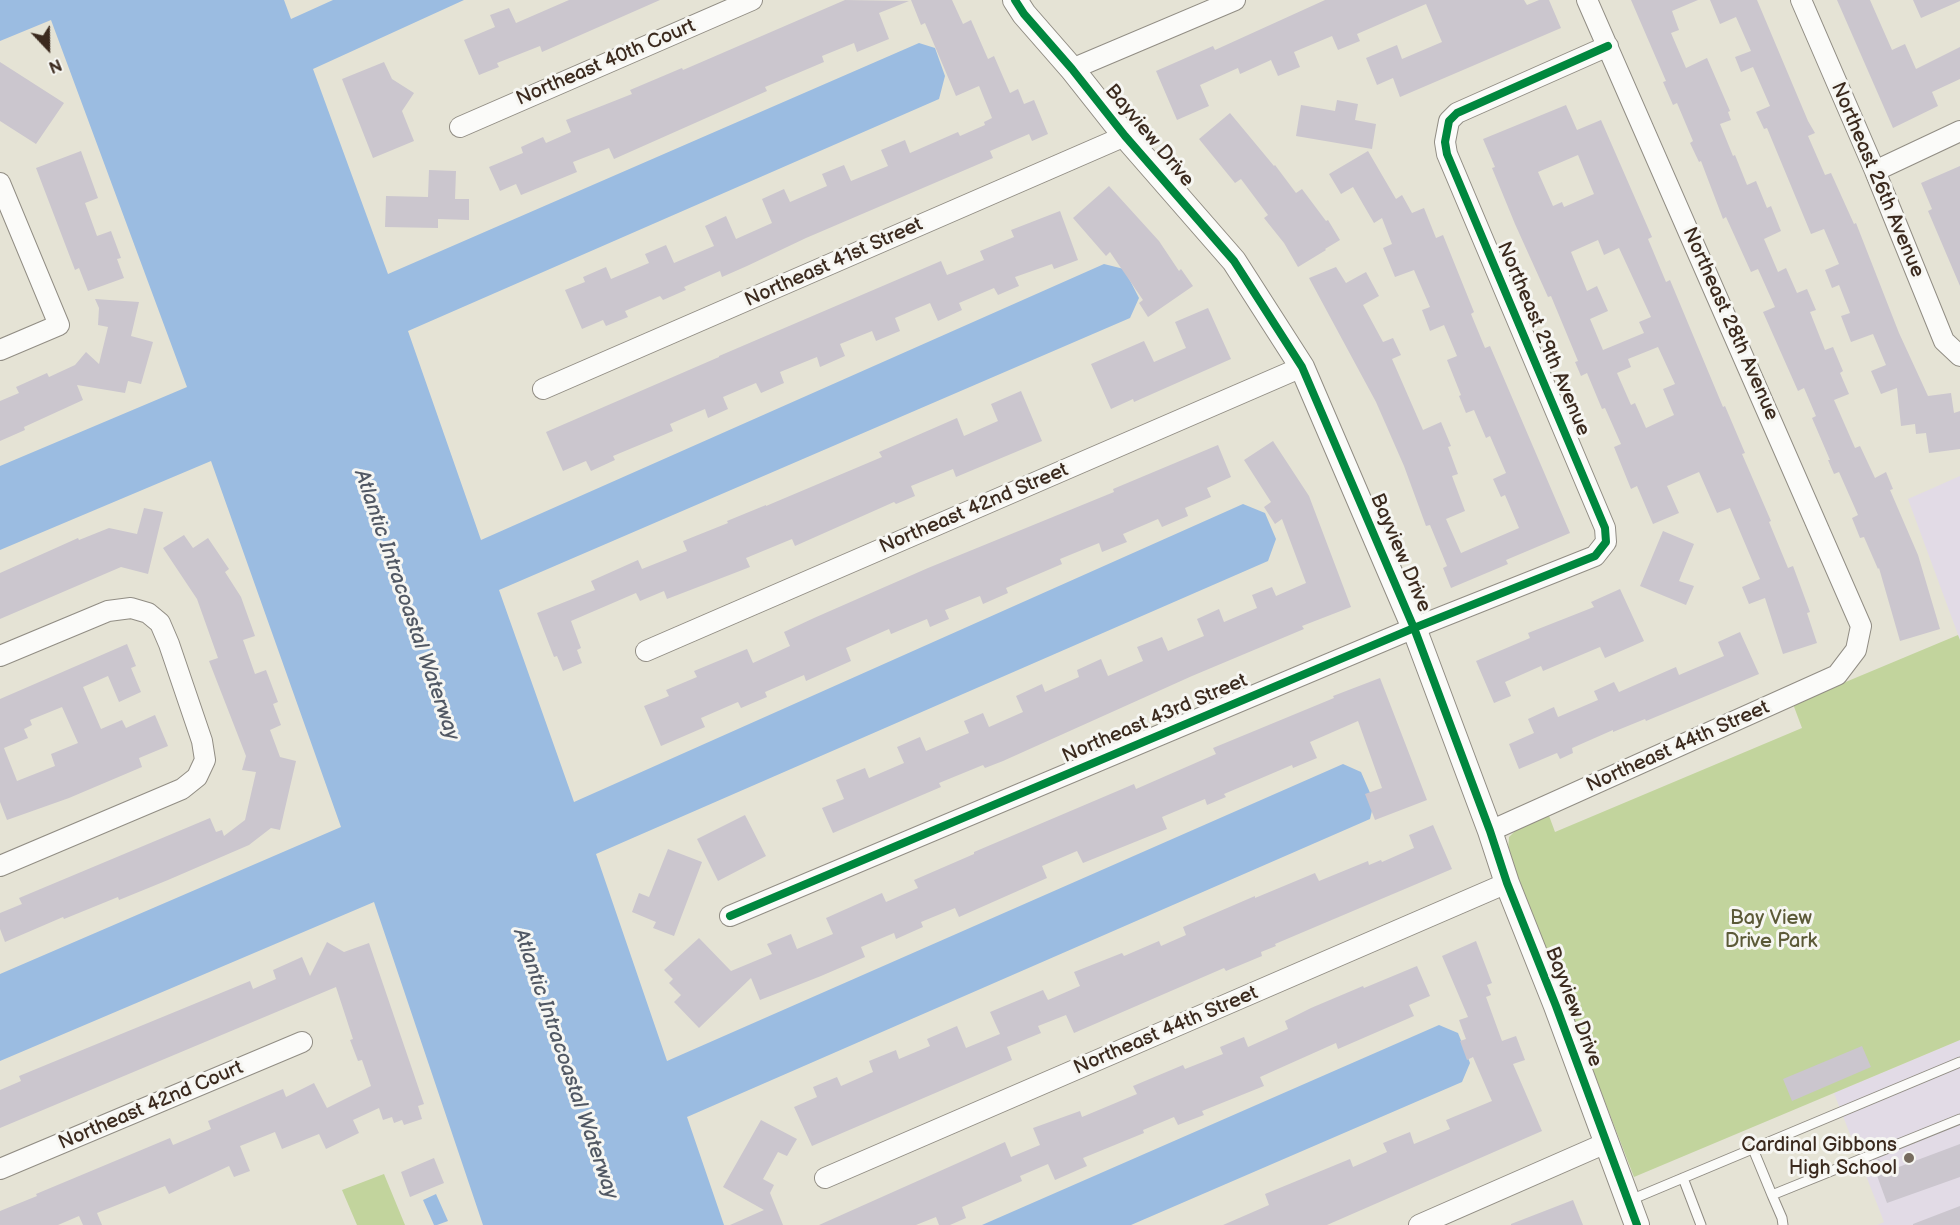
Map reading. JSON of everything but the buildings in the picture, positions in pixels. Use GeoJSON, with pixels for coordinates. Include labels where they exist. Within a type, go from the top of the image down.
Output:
{"type":"FeatureCollection","features":[{"type":"Feature","properties":{"kind":"street","name":"Northeast 40th Court"},"geometry":{"type":"LineString","coordinates":[[460,127],[752,0]]}},
{"type":"Feature","properties":{"kind":"street","name":"Bayview Drive"},"geometry":{"type":"LineString","coordinates":[[1015,0],[1024,14],[1072,69],[1125,136],[1234,261],[1302,367],[1414,628],[1490,831],[1507,883],[1637,1225]]}},
{"type":"Feature","properties":{"kind":"street"},"geometry":{"type":"LineString","coordinates":[[1072,69],[1235,0]]}},
{"type":"Feature","properties":{"kind":"street","name":"Northeast 28th Avenue"},"geometry":{"type":"LineString","coordinates":[[1587,0],[1862,626],[1856,650]]}},
{"type":"Feature","properties":{"kind":"street","name":"Northeast 26th Avenue"},"geometry":{"type":"LineString","coordinates":[[1801,0],[1875,171],[1944,341],[1960,356]]}},
{"type":"Feature","properties":{"kind":"street","name":"Northeast 29th Avenue"},"geometry":{"type":"LineString","coordinates":[[1595,556],[1606,542],[1605,528],[1447,154],[1446,132],[1449,121],[1457,113],[1608,46]]}},
{"type":"Feature","properties":{"kind":"street"},"geometry":{"type":"LineString","coordinates":[[1875,171],[1960,131]]}},
{"type":"Feature","properties":{"kind":"street","name":"Northeast 41st Street"},"geometry":{"type":"LineString","coordinates":[[543,389],[1125,136]]}},
{"type":"Feature","properties":{"kind":"street"},"geometry":{"type":"LineString","coordinates":[[0,183],[59,325],[0,350]]}},
{"type":"Feature","properties":{"kind":"street","name":"Northeast 42nd Street"},"geometry":{"type":"LineString","coordinates":[[646,651],[1302,367]]}},
{"type":"Feature","properties":{"kind":"street","name":"Northeast 43rd Street"},"geometry":{"type":"LineString","coordinates":[[730,916],[1414,628],[1595,556]]}},
{"type":"Feature","properties":{"kind":"street"},"geometry":{"type":"LineString","coordinates":[[0,656],[108,611],[131,608],[148,614],[160,623],[169,644],[202,741],[205,760],[197,777],[182,789],[0,866]]}},
{"type":"Feature","properties":{"kind":"street","name":"Northeast 44th Street"},"geometry":{"type":"LineString","coordinates":[[1490,831],[1837,675],[1856,650]]}},
{"type":"Feature","properties":{"kind":"street","name":"Northeast 44th Street"},"geometry":{"type":"LineString","coordinates":[[825,1179],[1507,883]]}},
{"type":"Feature","properties":{"kind":"street","name":"Northeast 42nd Court"},"geometry":{"type":"LineString","coordinates":[[0,1169],[302,1042]]}},
{"type":"Feature","properties":{"kind":"street"},"geometry":{"type":"LineString","coordinates":[[1419,1225],[1606,1143]]}},
{"type":"Feature","properties":{"kind":"lane"},"geometry":{"type":"LineString","coordinates":[[1628,1201],[1960,1062]]}},
{"type":"Feature","properties":{"kind":"lane"},"geometry":{"type":"LineString","coordinates":[[1772,1195],[1960,1119]]}},
{"type":"Feature","properties":{"kind":"lane"},"geometry":{"type":"LineString","coordinates":[[1753,1149],[1783,1225]]}},
{"type":"Feature","properties":{"kind":"lane"},"geometry":{"type":"LineString","coordinates":[[1683,1178],[1701,1225]]}},
{"type":"Feature","properties":{"kind":"shaded area"},"geometry":{"type":"Polygon","coordinates":[[[1960,476],[1960,640],[1908,499],[1960,476]]]}},
{"type":"Feature","properties":{"kind":"shaded area","name":"Cardinal Gibbons High School"},"geometry":{"type":"Polygon","coordinates":[[[1960,1040],[1960,1225],[1877,1225],[1884,1222],[1834,1093],[1960,1040]]]}},
{"type":"Feature","properties":{"kind":"green space","name":"Bay View Drive Park"},"geometry":{"type":"Polygon","coordinates":[[[1958,635],[1960,640],[1960,1040],[1634,1177],[1508,851],[1509,837],[1518,828],[1548,813],[1555,832],[1802,728],[1793,704],[1958,635]]]}},
{"type":"Feature","properties":{"kind":"green space"},"geometry":{"type":"Polygon","coordinates":[[[384,1174],[405,1225],[357,1225],[342,1190],[384,1174]]]}},
{"type":"Feature","properties":{"kind":"water","name":"Atlantic Intracoastal Waterway"},"geometry":{"type":"Polygon","coordinates":[[[0,0],[284,0],[291,19],[333,0],[464,0],[313,69],[388,274],[919,43],[935,48],[945,76],[939,99],[408,331],[481,540],[1104,264],[1124,269],[1139,298],[1130,318],[499,590],[574,802],[1243,504],[1265,513],[1276,539],[1268,561],[596,854],[667,1061],[1343,764],[1361,772],[1374,802],[1370,819],[687,1117],[724,1225],[483,1225],[374,902],[0,1061],[0,974],[341,827],[211,461],[0,550],[0,466],[187,387],[51,20],[0,41],[0,0]]]}},
{"type":"Feature","properties":{"kind":"water"},"geometry":{"type":"Polygon","coordinates":[[[1439,1025],[1458,1033],[1470,1063],[1462,1082],[1131,1225],[982,1225],[1439,1025]]]}},
{"type":"Feature","properties":{"kind":"water"},"geometry":{"type":"Polygon","coordinates":[[[436,1194],[448,1221],[434,1225],[423,1200],[436,1194]]]}},
{"type":"Feature","properties":{"kind":"cycle path"},"geometry":{"type":"LineString","coordinates":[[1015,0],[1024,14],[1072,69],[1125,136],[1234,261],[1302,367],[1414,628],[1490,831],[1507,883],[1556,1006],[1637,1225]]}},
{"type":"Feature","properties":{"kind":"cycle path"},"geometry":{"type":"LineString","coordinates":[[730,916],[1414,628],[1595,556],[1606,542],[1605,528],[1447,154],[1445,142],[1449,121],[1457,113],[1608,46]]}},
{"type":"Feature","properties":{"kind":"place","name":"Cardinal Gibbons High School"},"geometry":{"type":"Point","coordinates":[1909,1158]}}]}
